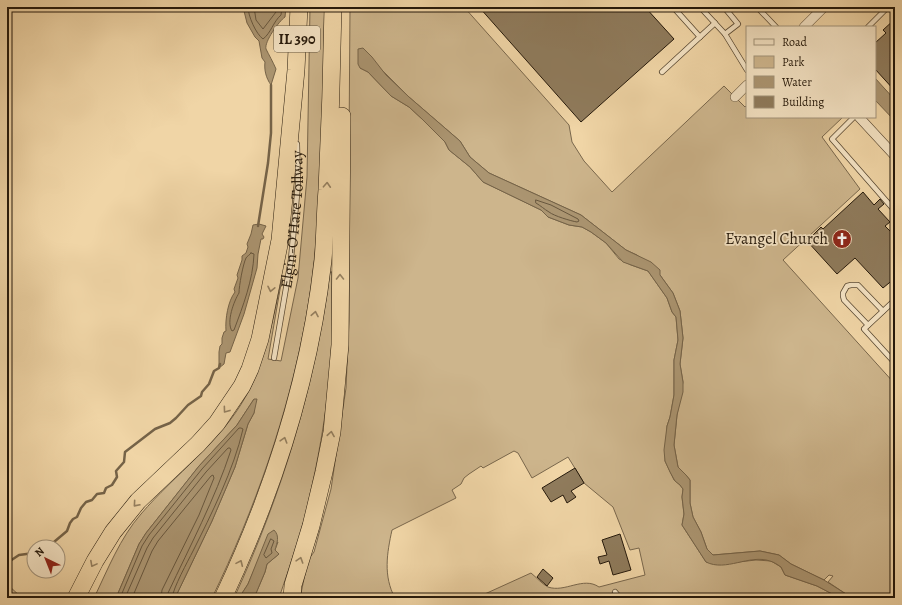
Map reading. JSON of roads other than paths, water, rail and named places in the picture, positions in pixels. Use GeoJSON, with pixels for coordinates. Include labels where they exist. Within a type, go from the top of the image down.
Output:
{"type":"FeatureCollection","features":[{"type":"Feature","properties":{"kind":"highway","name":"IL 390"},"geometry":{"type":"LineString","coordinates":[[296,70],[299,7]]}},
{"type":"Feature","properties":{"kind":"highway"},"geometry":{"type":"LineString","coordinates":[[223,598],[241,561],[268,492],[305,368],[323,259],[331,117],[333,7]]}},
{"type":"Feature","properties":{"kind":"highway"},"geometry":{"type":"LineString","coordinates":[[291,594],[311,526],[324,472],[332,432],[337,382],[340,345],[343,7]]}},
{"type":"Feature","properties":{"kind":"highway"},"geometry":{"type":"LineString","coordinates":[[76,598],[95,561],[113,532],[138,502],[198,444],[217,423],[234,399],[250,369],[260,339],[280,240],[296,70]]}},
{"type":"Feature","properties":{"kind":"street"},"geometry":{"type":"LineString","coordinates":[[805,26],[824,7]]}},
{"type":"Feature","properties":{"kind":"street"},"geometry":{"type":"LineString","coordinates":[[735,97],[746,86]]}},
{"type":"Feature","properties":{"kind":"street"},"geometry":{"type":"LineString","coordinates":[[860,118],[895,156]]}},
{"type":"Feature","properties":{"kind":"lane"},"geometry":{"type":"LineString","coordinates":[[673,7],[700,37]]}},
{"type":"Feature","properties":{"kind":"lane"},"geometry":{"type":"LineString","coordinates":[[700,7],[725,34],[746,68]]}},
{"type":"Feature","properties":{"kind":"lane"},"geometry":{"type":"LineString","coordinates":[[724,7],[738,24],[725,34]]}},
{"type":"Feature","properties":{"kind":"lane"},"geometry":{"type":"LineString","coordinates":[[757,7],[775,26]]}},
{"type":"Feature","properties":{"kind":"lane"},"geometry":{"type":"LineString","coordinates":[[869,26],[888,7]]}},
{"type":"Feature","properties":{"kind":"lane"},"geometry":{"type":"LineString","coordinates":[[662,72],[715,23]]}},
{"type":"Feature","properties":{"kind":"lane"},"geometry":{"type":"LineString","coordinates":[[296,70],[297,123]]}},
{"type":"Feature","properties":{"kind":"lane"},"geometry":{"type":"LineString","coordinates":[[853,118],[832,139],[895,211]]}},
{"type":"Feature","properties":{"kind":"lane","name":"Elgin-O'Hare Tollway"},"geometry":{"type":"LineString","coordinates":[[274,358],[291,259],[298,184],[297,138]]}},
{"type":"Feature","properties":{"kind":"lane"},"geometry":{"type":"LineString","coordinates":[[868,325],[844,300],[843,293],[847,286],[858,285],[883,311]]}},
{"type":"Feature","properties":{"kind":"lane"},"geometry":{"type":"LineString","coordinates":[[895,300],[864,329],[895,363]]}},
{"type":"Feature","properties":{"kind":"lane"},"geometry":{"type":"LineString","coordinates":[[614,592],[620,598]]}},
{"type":"Feature","properties":{"kind":"water"},"geometry":{"type":"Polygon","coordinates":[[[245,7],[286,7],[285,17],[272,32],[266,46],[276,69],[271,85],[266,74],[265,62],[262,58],[259,41],[247,23],[244,11],[245,7]]]}},
{"type":"Feature","properties":{"kind":"water"},"geometry":{"type":"Polygon","coordinates":[[[363,48],[386,75],[460,141],[470,157],[489,173],[581,215],[626,250],[651,262],[660,270],[660,275],[673,293],[680,311],[683,338],[680,364],[683,392],[677,415],[674,445],[678,467],[690,480],[690,503],[693,517],[701,532],[707,549],[713,555],[760,551],[779,555],[791,564],[856,598],[840,598],[817,586],[785,575],[781,567],[770,561],[762,559],[721,565],[714,565],[706,562],[682,525],[684,514],[682,497],[683,489],[675,481],[665,461],[664,450],[667,426],[674,395],[674,360],[678,340],[676,317],[672,312],[667,298],[648,271],[623,262],[606,243],[591,232],[582,227],[569,225],[548,217],[541,210],[483,182],[470,167],[449,150],[445,142],[422,119],[409,107],[391,96],[368,72],[360,68],[358,64],[358,49],[363,48]]]}},
{"type":"Feature","properties":{"kind":"water"},"geometry":{"type":"Polygon","coordinates":[[[876,79],[895,100],[895,121],[876,101],[876,79]]]}},
{"type":"Feature","properties":{"kind":"water"},"geometry":{"type":"Polygon","coordinates":[[[259,224],[266,226],[262,234],[264,237],[261,239],[257,268],[244,314],[230,352],[226,353],[224,364],[219,368],[220,346],[222,344],[224,332],[226,331],[226,321],[230,300],[235,292],[234,289],[238,278],[237,275],[242,256],[246,253],[248,247],[247,244],[253,225],[259,224]]]}},
{"type":"Feature","properties":{"kind":"water"},"geometry":{"type":"Polygon","coordinates":[[[254,399],[257,399],[254,413],[248,424],[235,467],[212,521],[175,598],[116,598],[139,544],[146,533],[199,466],[237,425],[254,399]]]}},
{"type":"Feature","properties":{"kind":"water"},"geometry":{"type":"Polygon","coordinates":[[[274,530],[277,537],[275,550],[279,554],[267,564],[254,598],[239,598],[248,584],[268,534],[274,530]]]}},
{"type":"Feature","properties":{"kind":"waterway"},"geometry":{"type":"LineString","coordinates":[[258,226],[271,133],[271,85]]}},
{"type":"Feature","properties":{"kind":"waterway"},"geometry":{"type":"LineString","coordinates":[[58,539],[67,531],[70,523],[77,517],[81,508],[86,502],[92,500],[97,494],[104,493],[106,488],[112,485],[117,477],[116,471],[124,462],[125,452],[155,429],[170,423],[188,405],[201,396],[202,392],[209,384],[214,371],[219,368],[220,364]]}},
{"type":"Feature","properties":{"kind":"waterway"},"geometry":{"type":"LineString","coordinates":[[7,563],[19,555],[26,554]]}},
{"type":"Feature","properties":{"kind":"place","name":"Evangel Church"},"geometry":{"type":"Point","coordinates":[842,239]}}]}
